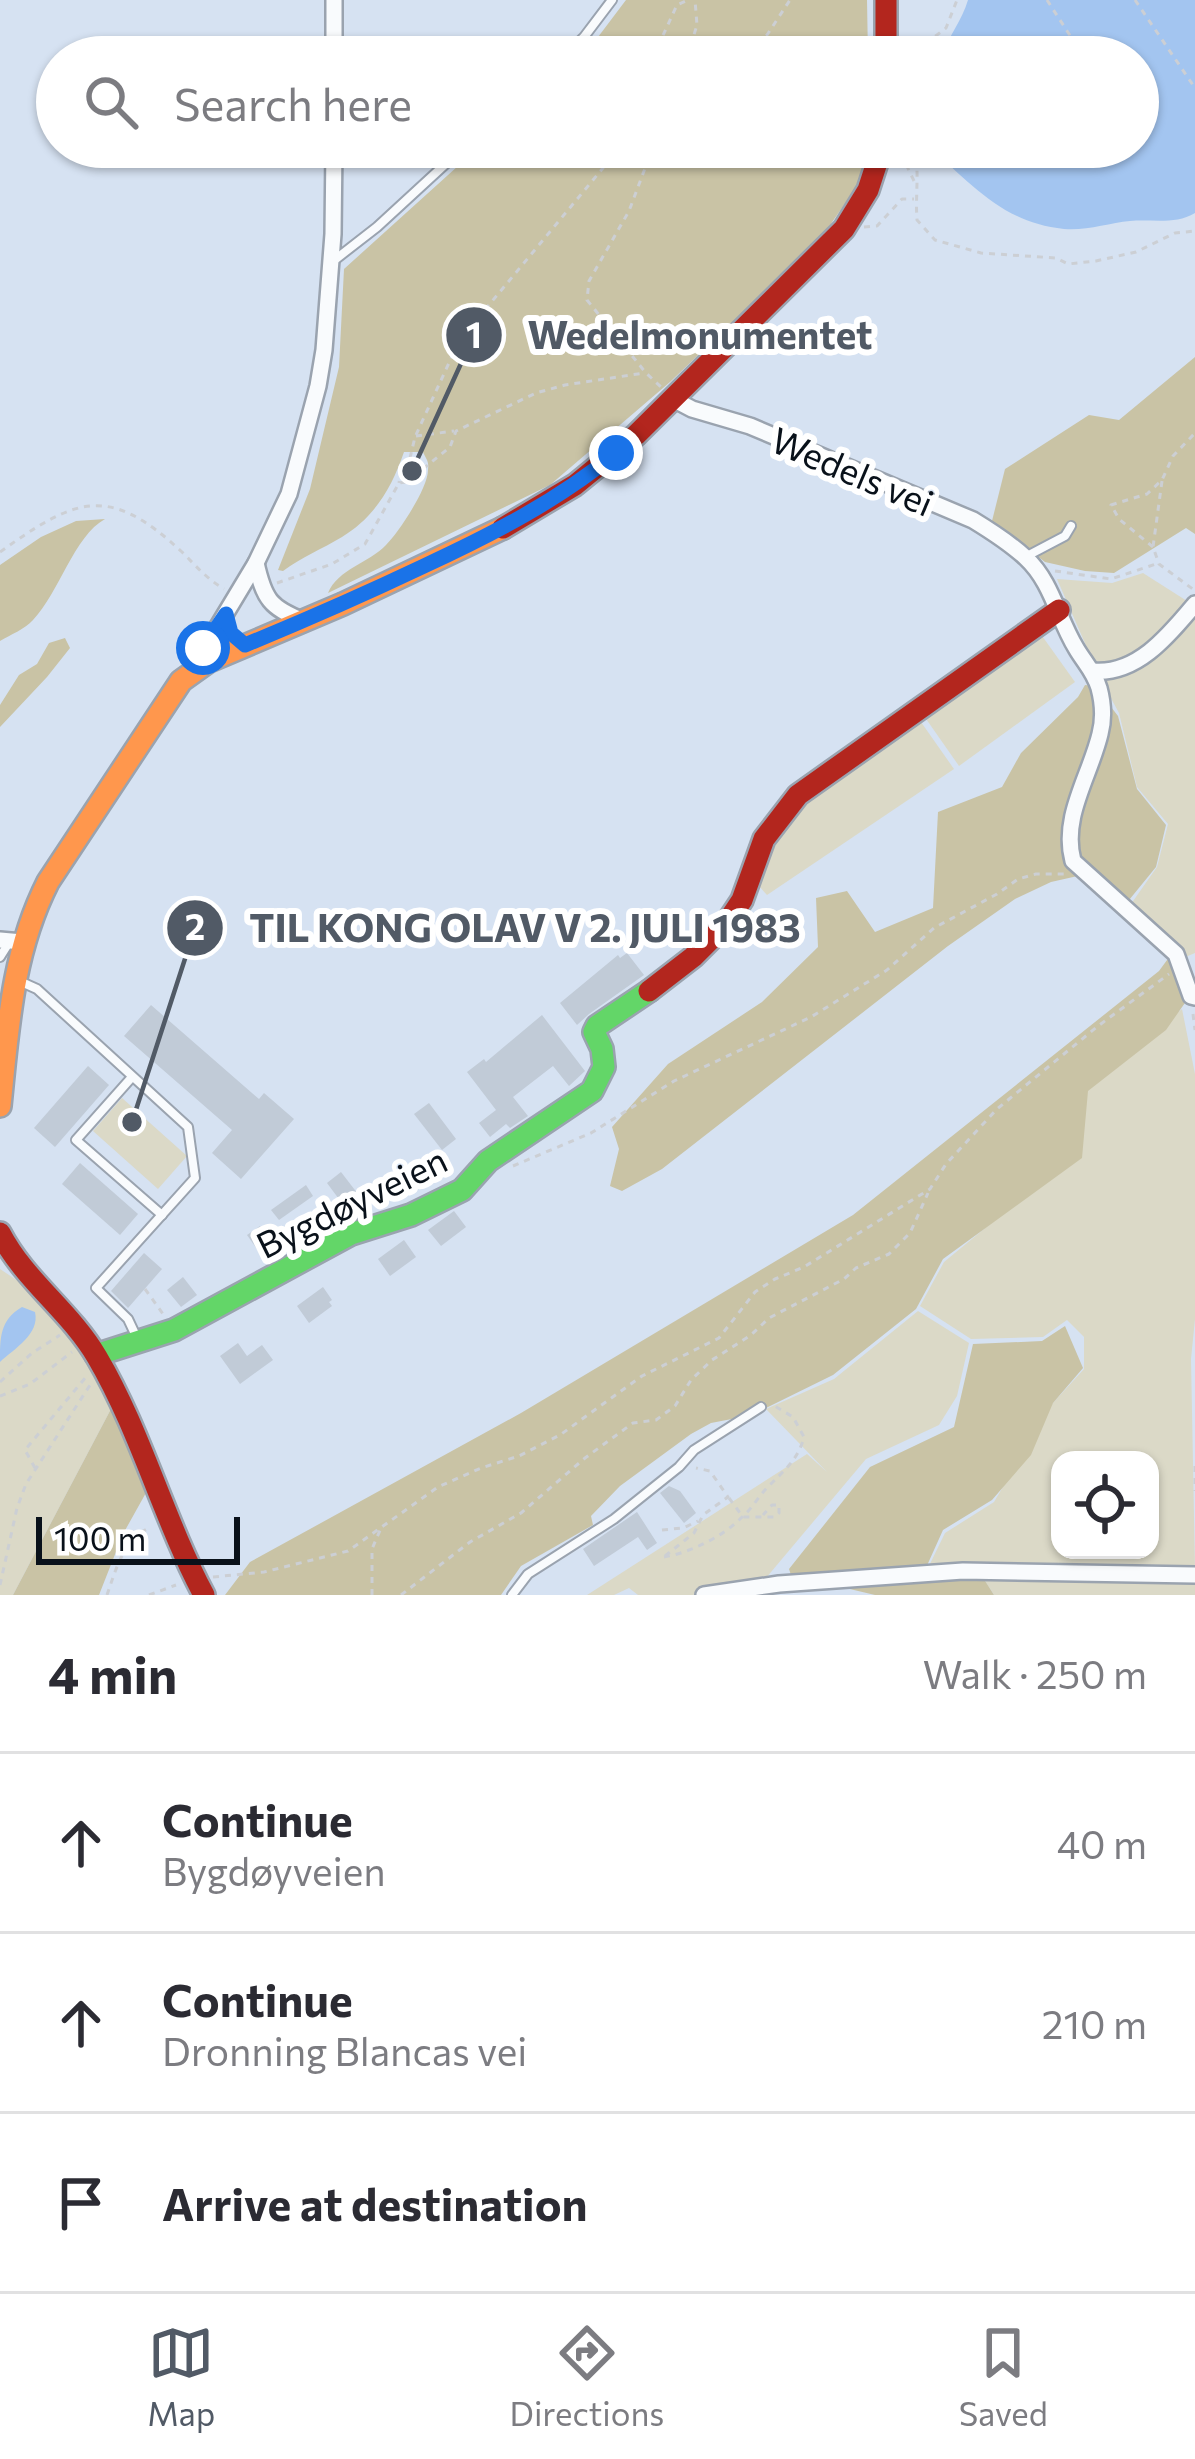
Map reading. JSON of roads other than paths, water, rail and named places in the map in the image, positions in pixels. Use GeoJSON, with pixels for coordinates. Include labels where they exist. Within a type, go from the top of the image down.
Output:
{"type":"FeatureCollection","features":[{"type":"Feature","properties":{"kind":"street"},"geometry":{"type":"LineString","coordinates":[[334,0],[334,36]]}},
{"type":"Feature","properties":{"kind":"street"},"geometry":{"type":"LineString","coordinates":[[886,0],[890,36]]}},
{"type":"Feature","properties":{"kind":"street"},"geometry":{"type":"LineString","coordinates":[[0,1106],[16,979],[11,940],[172,692],[191,671],[256,563],[289,494],[324,350],[333,168]]}},
{"type":"Feature","properties":{"kind":"street"},"geometry":{"type":"LineString","coordinates":[[191,671],[484,538],[595,470],[844,229],[868,194],[876,168]]}},
{"type":"Feature","properties":{"kind":"street","name":"Wedels vei"},"geometry":{"type":"LineString","coordinates":[[670,395],[692,409],[750,426],[973,520],[1030,562],[1074,646],[1093,670],[1102,706],[1101,732],[1071,818],[1073,861],[1175,954],[1194,1004]]}},
{"type":"Feature","properties":{"kind":"street"},"geometry":{"type":"LineString","coordinates":[[256,563],[262,589],[273,605],[304,621]]}},
{"type":"Feature","properties":{"kind":"street"},"geometry":{"type":"LineString","coordinates":[[1093,670],[1109,672],[1127,666],[1159,644],[1195,604]]}},
{"type":"Feature","properties":{"kind":"street","name":"Bygdøyveien"},"geometry":{"type":"LineString","coordinates":[[95,1366],[138,1341],[174,1330],[351,1234],[411,1215],[462,1190],[488,1161],[584,1097],[598,1083],[604,1066],[597,1026],[651,990],[721,932],[742,903],[761,844],[776,818],[798,795],[1059,610]]}},
{"type":"Feature","properties":{"kind":"street"},"geometry":{"type":"LineString","coordinates":[[226,614],[231,633],[245,645]]}},
{"type":"Feature","properties":{"kind":"street"},"geometry":{"type":"LineString","coordinates":[[0,1233],[16,1263],[73,1324],[205,1586]]}},
{"type":"Feature","properties":{"kind":"street"},"geometry":{"type":"LineString","coordinates":[[704,1595],[779,1584],[963,1571],[1195,1575]]}},
{"type":"Feature","properties":{"kind":"lane"},"geometry":{"type":"LineString","coordinates":[[585,36],[612,0]]}},
{"type":"Feature","properties":{"kind":"lane"},"geometry":{"type":"LineString","coordinates":[[331,263],[441,168]]}},
{"type":"Feature","properties":{"kind":"lane"},"geometry":{"type":"LineString","coordinates":[[1030,562],[1071,526]]}},
{"type":"Feature","properties":{"kind":"lane"},"geometry":{"type":"LineString","coordinates":[[0,957],[11,940]]}},
{"type":"Feature","properties":{"kind":"lane"},"geometry":{"type":"LineString","coordinates":[[16,979],[37,989],[188,1127],[194,1178],[96,1288],[128,1319],[138,1341]]}},
{"type":"Feature","properties":{"kind":"lane"},"geometry":{"type":"LineString","coordinates":[[132,1077],[76,1140],[161,1215]]}},
{"type":"Feature","properties":{"kind":"lane"},"geometry":{"type":"LineString","coordinates":[[512,1595],[528,1574],[614,1519],[680,1467],[694,1450],[761,1407]]}},
{"type":"Feature","properties":{"kind":"water"},"geometry":{"type":"Polygon","coordinates":[[[968,0],[1195,0],[1195,213],[1172,220],[1064,229],[1023,219],[990,200],[953,168],[1159,168],[1159,36],[951,36],[968,0]]]}},
{"type":"Feature","properties":{"kind":"water"},"geometry":{"type":"Polygon","coordinates":[[[22,1307],[35,1312],[34,1327],[0,1362],[3,1330],[22,1307]]]}},
{"type":"Feature","properties":{"kind":"place","name":"Wedelmonumentet"},"geometry":{"type":"Point","coordinates":[412,471]}},
{"type":"Feature","properties":{"kind":"place","name":"TIL KONG OLAV V 2. JULI 1983"},"geometry":{"type":"Point","coordinates":[132,1122]}}]}
